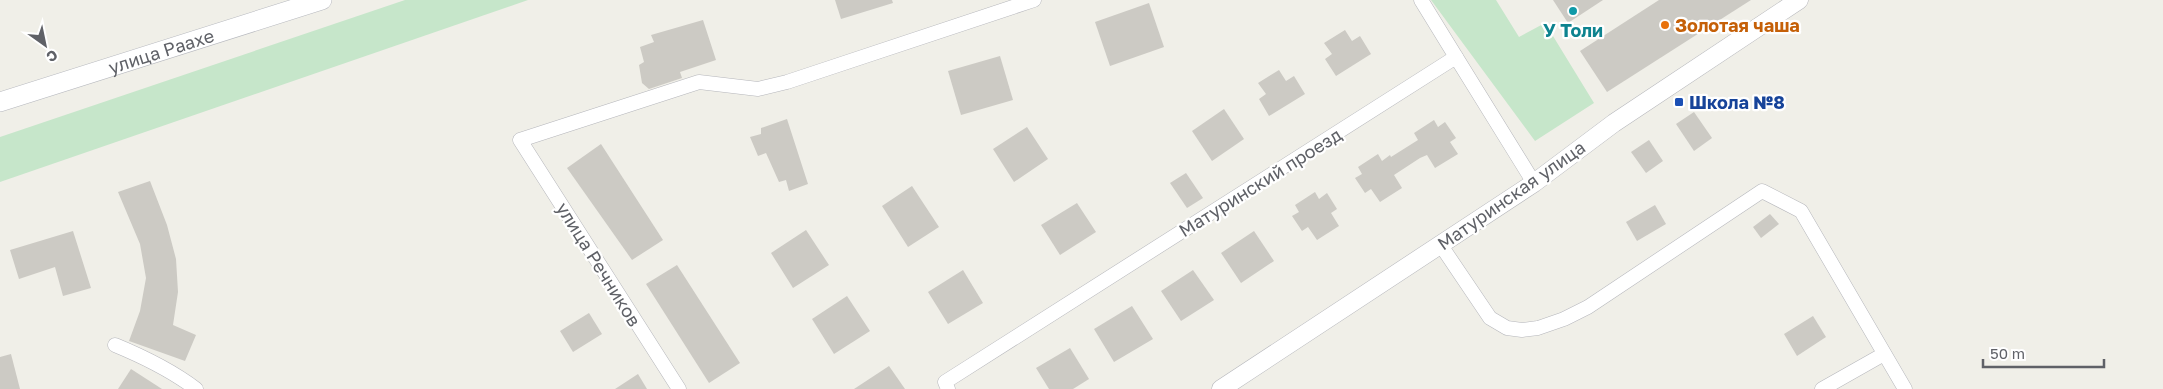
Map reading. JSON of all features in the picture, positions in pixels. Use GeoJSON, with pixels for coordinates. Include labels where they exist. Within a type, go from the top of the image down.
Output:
{"type":"FeatureCollection","features":[{"type":"Feature","properties":{"kind":"main road","name":"улица Раахе"},"geometry":{"type":"LineString","coordinates":[[0,102],[322,0]]}},
{"type":"Feature","properties":{"kind":"street","name":"улица Речников"},"geometry":{"type":"LineString","coordinates":[[679,389],[520,140],[699,82],[758,88],[787,82],[1034,0]]}},
{"type":"Feature","properties":{"kind":"street"},"geometry":{"type":"LineString","coordinates":[[1421,0],[1534,183]]}},
{"type":"Feature","properties":{"kind":"street","name":"Матуринская улица"},"geometry":{"type":"LineString","coordinates":[[1221,389],[1534,183],[1614,123],[1799,0]]}},
{"type":"Feature","properties":{"kind":"street","name":"Матуринский проезд"},"geometry":{"type":"LineString","coordinates":[[948,389],[945,382],[1456,57]]}},
{"type":"Feature","properties":{"kind":"street"},"geometry":{"type":"LineString","coordinates":[[1440,244],[1490,318],[1507,328],[1522,330],[1538,328],[1564,319],[1588,307],[1762,190],[1801,211],[1905,389]]}},
{"type":"Feature","properties":{"kind":"street"},"geometry":{"type":"LineString","coordinates":[[115,346],[139,355],[178,375],[196,389]]}},
{"type":"Feature","properties":{"kind":"street"},"geometry":{"type":"LineString","coordinates":[[1822,389],[1884,354]]}},
{"type":"Feature","properties":{"kind":"green space"},"geometry":{"type":"Polygon","coordinates":[[[405,0],[528,0],[0,182],[0,137],[405,0]]]}},
{"type":"Feature","properties":{"kind":"green space"},"geometry":{"type":"Polygon","coordinates":[[[1431,0],[1496,0],[1519,37],[1545,23],[1594,103],[1535,141],[1431,0]]]}},
{"type":"Feature","properties":{"kind":"building"},"geometry":{"type":"Polygon","coordinates":[[[835,0],[892,0],[893,3],[841,19],[835,0]]]}},
{"type":"Feature","properties":{"kind":"building","name":"У Толи"},"geometry":{"type":"Polygon","coordinates":[[[1553,0],[1603,0],[1568,23],[1553,0]]]}},
{"type":"Feature","properties":{"kind":"building","name":"Золотая чаша"},"geometry":{"type":"Polygon","coordinates":[[[1659,0],[1751,0],[1607,92],[1580,51],[1659,0]]]}},
{"type":"Feature","properties":{"kind":"building"},"geometry":{"type":"Polygon","coordinates":[[[1149,3],[1164,47],[1110,66],[1095,22],[1149,3]]]}},
{"type":"Feature","properties":{"kind":"building"},"geometry":{"type":"Polygon","coordinates":[[[703,20],[716,60],[680,72],[682,78],[649,89],[642,83],[639,65],[644,62],[640,47],[654,42],[651,35],[703,20]]]}},
{"type":"Feature","properties":{"kind":"building"},"geometry":{"type":"Polygon","coordinates":[[[1345,30],[1352,41],[1360,36],[1371,54],[1336,76],[1325,59],[1332,54],[1324,43],[1345,30]]]}},
{"type":"Feature","properties":{"kind":"building"},"geometry":{"type":"Polygon","coordinates":[[[1000,56],[1013,100],[961,115],[948,71],[1000,56]]]}},
{"type":"Feature","properties":{"kind":"building"},"geometry":{"type":"Polygon","coordinates":[[[1279,70],[1286,81],[1294,76],[1305,94],[1269,116],[1259,99],[1266,94],[1258,83],[1279,70]]]}},
{"type":"Feature","properties":{"kind":"building"},"geometry":{"type":"Polygon","coordinates":[[[1224,109],[1244,139],[1212,161],[1192,131],[1224,109]]]}},
{"type":"Feature","properties":{"kind":"building"},"geometry":{"type":"Polygon","coordinates":[[[1694,112],[1712,138],[1694,151],[1676,124],[1694,112]]]}},
{"type":"Feature","properties":{"kind":"building"},"geometry":{"type":"Polygon","coordinates":[[[787,119],[808,184],[789,191],[786,180],[779,182],[766,153],[758,156],[750,137],[761,134],[761,128],[787,119]]]}},
{"type":"Feature","properties":{"kind":"building"},"geometry":{"type":"Polygon","coordinates":[[[1434,120],[1438,127],[1445,122],[1456,138],[1450,142],[1458,154],[1435,168],[1427,155],[1420,158],[1394,175],[1402,188],[1380,202],[1371,189],[1365,193],[1355,178],[1362,174],[1358,167],[1378,154],[1382,161],[1390,155],[1391,157],[1418,140],[1414,133],[1434,120]]]}},
{"type":"Feature","properties":{"kind":"building"},"geometry":{"type":"Polygon","coordinates":[[[1027,127],[1048,159],[1014,182],[993,149],[1027,127]]]}},
{"type":"Feature","properties":{"kind":"building"},"geometry":{"type":"Polygon","coordinates":[[[1649,140],[1663,161],[1646,173],[1631,152],[1649,140]]]}},
{"type":"Feature","properties":{"kind":"building"},"geometry":{"type":"Polygon","coordinates":[[[601,144],[663,240],[632,260],[567,168],[601,144]]]}},
{"type":"Feature","properties":{"kind":"building"},"geometry":{"type":"Polygon","coordinates":[[[1186,173],[1203,198],[1187,208],[1170,183],[1186,173]]]}},
{"type":"Feature","properties":{"kind":"building"},"geometry":{"type":"Polygon","coordinates":[[[150,181],[167,225],[176,259],[178,292],[173,325],[196,335],[185,361],[129,341],[140,311],[146,278],[140,244],[118,192],[150,181]]]}},
{"type":"Feature","properties":{"kind":"building"},"geometry":{"type":"Polygon","coordinates":[[[912,186],[939,227],[908,247],[882,206],[912,186]]]}},
{"type":"Feature","properties":{"kind":"building"},"geometry":{"type":"Polygon","coordinates":[[[1315,192],[1319,199],[1327,193],[1337,209],[1331,213],[1339,226],[1317,240],[1308,227],[1302,231],[1292,216],[1299,212],[1295,205],[1315,192]]]}},
{"type":"Feature","properties":{"kind":"building"},"geometry":{"type":"Polygon","coordinates":[[[1077,203],[1096,232],[1060,255],[1041,225],[1077,203]]]}},
{"type":"Feature","properties":{"kind":"building"},"geometry":{"type":"Polygon","coordinates":[[[1655,205],[1666,224],[1637,241],[1626,222],[1655,205]]]}},
{"type":"Feature","properties":{"kind":"building"},"geometry":{"type":"Polygon","coordinates":[[[1770,214],[1779,224],[1761,238],[1753,227],[1770,214]]]}},
{"type":"Feature","properties":{"kind":"building"},"geometry":{"type":"Polygon","coordinates":[[[806,230],[829,265],[793,288],[771,253],[806,230]]]}},
{"type":"Feature","properties":{"kind":"building"},"geometry":{"type":"Polygon","coordinates":[[[73,231],[91,288],[63,296],[55,267],[19,279],[10,250],[73,231]]]}},
{"type":"Feature","properties":{"kind":"building"},"geometry":{"type":"Polygon","coordinates":[[[1254,231],[1274,261],[1241,283],[1221,253],[1254,231]]]}},
{"type":"Feature","properties":{"kind":"building"},"geometry":{"type":"Polygon","coordinates":[[[677,265],[740,363],[709,383],[646,284],[677,265]]]}},
{"type":"Feature","properties":{"kind":"building"},"geometry":{"type":"Polygon","coordinates":[[[963,270],[983,303],[948,324],[928,292],[963,270]]]}},
{"type":"Feature","properties":{"kind":"building"},"geometry":{"type":"Polygon","coordinates":[[[1193,270],[1214,300],[1181,321],[1161,291],[1193,270]]]}},
{"type":"Feature","properties":{"kind":"building"},"geometry":{"type":"Polygon","coordinates":[[[847,296],[870,331],[834,354],[812,319],[847,296]]]}},
{"type":"Feature","properties":{"kind":"building"},"geometry":{"type":"Polygon","coordinates":[[[1132,306],[1153,339],[1114,362],[1094,329],[1132,306]]]}},
{"type":"Feature","properties":{"kind":"building"},"geometry":{"type":"Polygon","coordinates":[[[589,313],[602,334],[573,352],[560,331],[589,313]]]}},
{"type":"Feature","properties":{"kind":"building"},"geometry":{"type":"Polygon","coordinates":[[[1813,316],[1826,337],[1797,356],[1784,334],[1813,316]]]}},
{"type":"Feature","properties":{"kind":"building"},"geometry":{"type":"Polygon","coordinates":[[[1070,348],[1089,379],[1073,389],[1049,389],[1036,368],[1070,348]]]}},
{"type":"Feature","properties":{"kind":"building"},"geometry":{"type":"Polygon","coordinates":[[[11,354],[20,389],[0,389],[0,357],[11,354]]]}},
{"type":"Feature","properties":{"kind":"building"},"geometry":{"type":"Polygon","coordinates":[[[889,366],[905,389],[854,389],[889,366]]]}},
{"type":"Feature","properties":{"kind":"building"},"geometry":{"type":"Polygon","coordinates":[[[131,369],[162,389],[118,389],[131,369]]]}},
{"type":"Feature","properties":{"kind":"building"},"geometry":{"type":"Polygon","coordinates":[[[638,374],[647,389],[615,389],[638,374]]]}},
{"type":"Feature","properties":{"kind":"place","name":"У Толи"},"geometry":{"type":"Point","coordinates":[1573,11]}},
{"type":"Feature","properties":{"kind":"place","name":"Золотая чаша"},"geometry":{"type":"Point","coordinates":[1665,25]}},
{"type":"Feature","properties":{"kind":"place","name":"Школа №8"},"geometry":{"type":"Point","coordinates":[1679,102]}}]}
